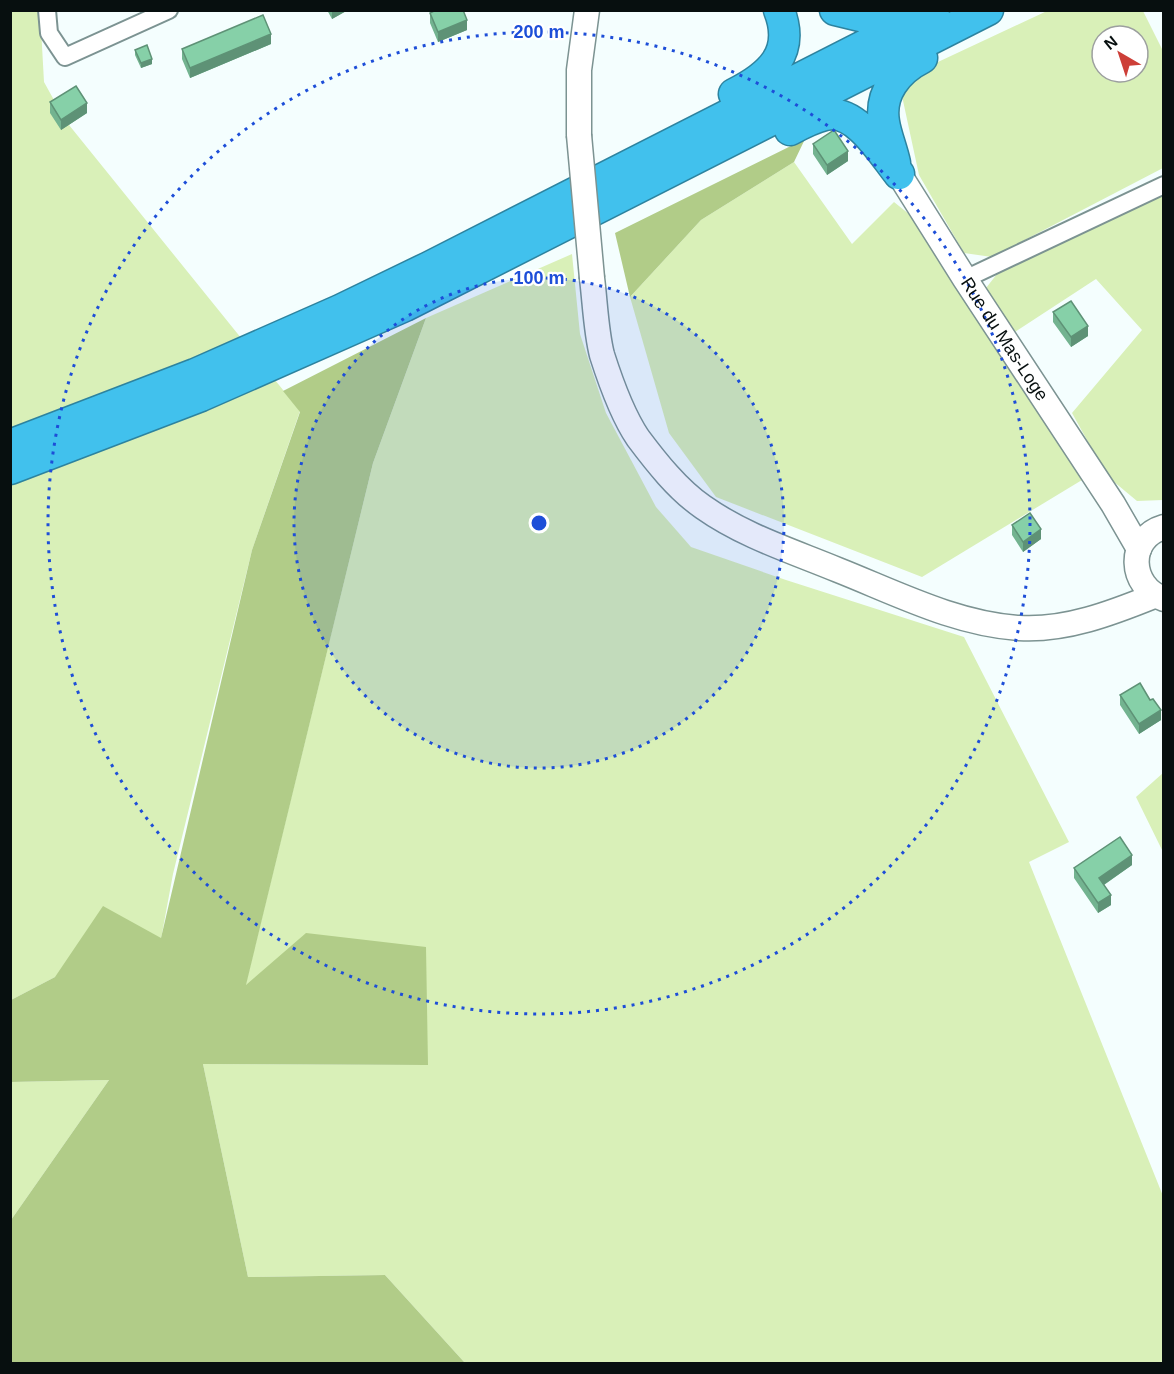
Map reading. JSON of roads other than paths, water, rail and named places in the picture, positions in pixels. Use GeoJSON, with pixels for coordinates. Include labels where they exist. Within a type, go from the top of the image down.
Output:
{"type":"FeatureCollection","features":[{"type":"Feature","properties":{"kind":"highway"},"geometry":{"type":"LineString","coordinates":[[429,267],[511,211],[751,86],[775,66],[786,38],[779,10]]}},
{"type":"Feature","properties":{"kind":"highway"},"geometry":{"type":"LineString","coordinates":[[835,10],[864,17],[884,10]]}},
{"type":"Feature","properties":{"kind":"highway"},"geometry":{"type":"LineString","coordinates":[[10,445],[195,374],[340,310],[934,10]]}},
{"type":"Feature","properties":{"kind":"highway"},"geometry":{"type":"LineString","coordinates":[[10,469],[201,396],[373,320],[988,10]]}},
{"type":"Feature","properties":{"kind":"highway"},"geometry":{"type":"LineString","coordinates":[[899,174],[883,121],[885,98],[894,78],[915,62],[977,30],[1001,10]]}},
{"type":"Feature","properties":{"kind":"highway"},"geometry":{"type":"LineString","coordinates":[[649,182],[708,169],[806,122],[826,115],[843,115],[860,126],[899,174]]}},
{"type":"Feature","properties":{"kind":"main road"},"geometry":{"type":"LineString","coordinates":[[587,10],[579,70],[579,135],[592,278],[602,353],[622,406],[637,436],[668,474],[702,506],[740,531],[899,594],[984,624],[1020,628],[1049,627],[1083,621],[1159,597]]}},
{"type":"Feature","properties":{"kind":"main road","name":"Rue du Mas-Loge"},"geometry":{"type":"LineString","coordinates":[[899,174],[1113,504],[1139,549]]}},
{"type":"Feature","properties":{"kind":"main road","name":"Rue du Mas-Loge"},"geometry":{"type":"LineString","coordinates":[[1113,504],[1161,528]]}},
{"type":"Feature","properties":{"kind":"main road"},"geometry":{"type":"LineString","coordinates":[[1159,597],[1144,586],[1138,574],[1136,561],[1139,549],[1146,538],[1161,528]]}},
{"type":"Feature","properties":{"kind":"main road"},"geometry":{"type":"LineString","coordinates":[[1122,609],[1138,574]]}},
{"type":"Feature","properties":{"kind":"street"},"geometry":{"type":"LineString","coordinates":[[47,10],[49,33],[65,57],[169,10]]}},
{"type":"Feature","properties":{"kind":"street"},"geometry":{"type":"LineString","coordinates":[[965,279],[1164,185]]}}]}
